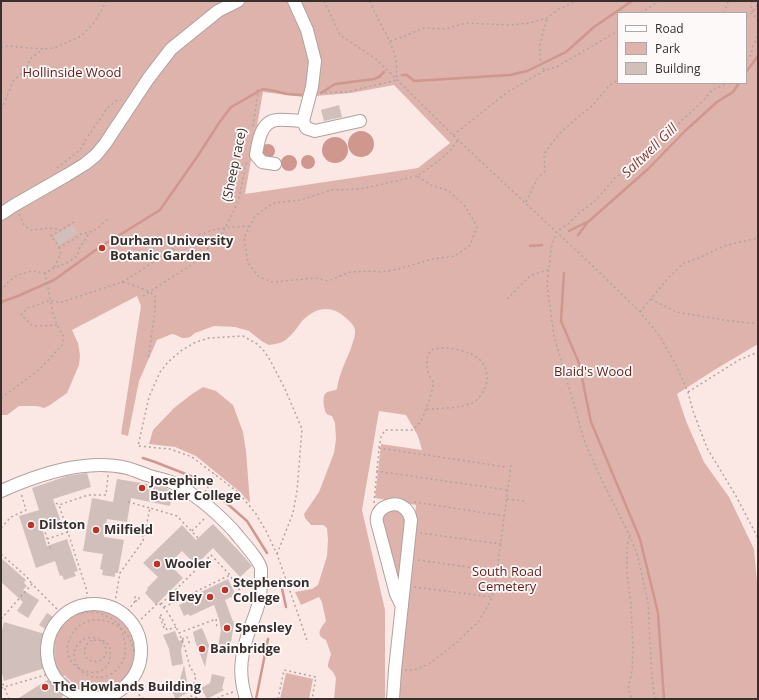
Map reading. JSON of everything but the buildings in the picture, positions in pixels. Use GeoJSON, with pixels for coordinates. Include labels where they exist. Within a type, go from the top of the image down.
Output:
{"type":"FeatureCollection","features":[{"type":"Feature","properties":{"kind":"lane"},"geometry":{"type":"LineString","coordinates":[[1,214],[79,168],[96,155],[105,144],[148,79],[171,49],[218,11],[238,1]]}},
{"type":"Feature","properties":{"kind":"lane"},"geometry":{"type":"LineString","coordinates":[[294,1],[307,30],[315,61],[312,87],[303,121],[306,128],[315,131],[360,121]]}},
{"type":"Feature","properties":{"kind":"lane"},"geometry":{"type":"LineString","coordinates":[[275,164],[262,162],[256,155],[258,143],[265,126],[270,121],[277,120],[303,121]]}},
{"type":"Feature","properties":{"kind":"lane"},"geometry":{"type":"LineString","coordinates":[[1,491],[31,478],[68,468],[108,466],[127,468],[170,482],[200,499],[220,516],[244,542],[261,567],[260,601],[247,637],[242,657],[241,674],[244,694]]}},
{"type":"Feature","properties":{"kind":"lane"},"geometry":{"type":"LineString","coordinates":[[393,699],[411,520],[409,512],[398,504],[390,505],[384,508],[380,511],[377,517],[396,594],[402,606]]}},
{"type":"Feature","properties":{"kind":"lane"},"geometry":{"type":"LineString","coordinates":[[86,604],[100,604],[114,608],[122,621],[134,626],[140,643],[141,657],[137,671],[128,684],[109,696],[83,698],[61,685],[52,673],[47,661],[46,648],[54,625],[63,615],[77,606],[86,604]]}},
{"type":"Feature","properties":{"kind":"path"},"geometry":{"type":"LineString","coordinates":[[1,48],[7,46],[43,49],[55,48],[81,36],[93,24],[106,1]]}},
{"type":"Feature","properties":{"kind":"path"},"geometry":{"type":"LineString","coordinates":[[324,1],[340,35],[376,59],[452,135],[596,269],[640,312],[659,335],[688,392],[708,448],[758,538]]}},
{"type":"Feature","properties":{"kind":"path"},"geometry":{"type":"LineString","coordinates":[[370,1],[375,14],[390,41],[396,61],[397,80]]}},
{"type":"Feature","properties":{"kind":"path"},"geometry":{"type":"LineString","coordinates":[[390,41],[424,28],[445,29],[466,23],[510,25],[530,23],[547,18],[559,9],[577,1]]}},
{"type":"Feature","properties":{"kind":"path"},"geometry":{"type":"LineString","coordinates":[[642,12],[659,1]]}},
{"type":"Feature","properties":{"kind":"path"},"geometry":{"type":"LineString","coordinates":[[724,12],[729,1]]}},
{"type":"Feature","properties":{"kind":"path"},"geometry":{"type":"LineString","coordinates":[[752,1],[750,3],[752,13],[758,21]]}},
{"type":"Feature","properties":{"kind":"path"},"geometry":{"type":"LineString","coordinates":[[747,17],[758,4]]}},
{"type":"Feature","properties":{"kind":"path"},"geometry":{"type":"LineString","coordinates":[[544,70],[540,58],[540,44],[547,18]]}},
{"type":"Feature","properties":{"kind":"path"},"geometry":{"type":"LineString","coordinates":[[452,135],[509,91],[544,70],[558,66],[617,33]]}},
{"type":"Feature","properties":{"kind":"path"},"geometry":{"type":"LineString","coordinates":[[747,59],[752,55],[753,46],[758,35]]}},
{"type":"Feature","properties":{"kind":"path"},"geometry":{"type":"LineString","coordinates":[[1,109],[13,81],[26,70],[30,59],[43,49]]}},
{"type":"Feature","properties":{"kind":"path"},"geometry":{"type":"LineString","coordinates":[[312,87],[315,91],[321,94],[346,92],[397,80]]}},
{"type":"Feature","properties":{"kind":"path"},"geometry":{"type":"LineString","coordinates":[[525,203],[537,179],[545,170],[544,154],[548,148],[558,135],[591,107],[609,86],[617,81]]}},
{"type":"Feature","properties":{"kind":"path"},"geometry":{"type":"LineString","coordinates":[[655,699],[652,679],[648,603],[638,557],[630,536],[603,483],[586,443],[554,336],[547,285],[548,270],[551,249],[556,232],[568,224],[579,213],[595,201],[615,178],[635,164],[666,137],[703,101],[712,90],[727,84]]}},
{"type":"Feature","properties":{"kind":"path","name":"(Sheep race)"},"geometry":{"type":"LineString","coordinates":[[252,132],[258,93],[257,88]]}},
{"type":"Feature","properties":{"kind":"path"},"geometry":{"type":"LineString","coordinates":[[55,170],[81,149],[107,108],[116,101],[134,99]]}},
{"type":"Feature","properties":{"kind":"path"},"geometry":{"type":"LineString","coordinates":[[417,176],[431,185],[449,191],[466,207],[476,227],[470,246],[455,256],[433,259],[382,272],[350,272],[328,281],[316,278],[272,282],[259,277],[248,263],[244,238],[249,226],[256,216],[273,203],[300,200],[332,190],[361,189],[417,176],[442,159],[452,150],[458,140]]}},
{"type":"Feature","properties":{"kind":"path","name":"(Sheep race)"},"geometry":{"type":"LineString","coordinates":[[143,296],[191,265],[221,235],[238,202],[247,158]]}},
{"type":"Feature","properties":{"kind":"path"},"geometry":{"type":"LineString","coordinates":[[20,216],[24,225],[31,230],[49,228],[62,230]]}},
{"type":"Feature","properties":{"kind":"path"},"geometry":{"type":"LineString","coordinates":[[58,247],[81,234],[97,229],[109,218]]}},
{"type":"Feature","properties":{"kind":"path"},"geometry":{"type":"LineString","coordinates":[[54,268],[61,254],[51,236],[74,222]]}},
{"type":"Feature","properties":{"kind":"path"},"geometry":{"type":"LineString","coordinates":[[57,325],[34,326],[21,315],[28,308],[51,300],[55,302],[62,302],[122,282],[174,249],[213,230],[249,226]]}},
{"type":"Feature","properties":{"kind":"path"},"geometry":{"type":"LineString","coordinates":[[1,291],[9,281],[18,275],[32,271],[45,273],[69,262],[77,256],[80,247],[90,232]]}},
{"type":"Feature","properties":{"kind":"path"},"geometry":{"type":"LineString","coordinates":[[640,312],[670,276],[684,263],[727,245],[758,238]]}},
{"type":"Feature","properties":{"kind":"path"},"geometry":{"type":"LineString","coordinates":[[507,299],[531,275],[548,270]]}},
{"type":"Feature","properties":{"kind":"path"},"geometry":{"type":"LineString","coordinates":[[1,398],[40,370],[64,344],[63,334],[57,325],[53,313],[45,273]]}},
{"type":"Feature","properties":{"kind":"path"},"geometry":{"type":"LineString","coordinates":[[122,282],[136,286],[150,292],[155,296],[155,311],[148,360]]}},
{"type":"Feature","properties":{"kind":"path"},"geometry":{"type":"LineString","coordinates":[[651,299],[676,312],[758,324]]}},
{"type":"Feature","properties":{"kind":"path"},"geometry":{"type":"LineString","coordinates":[[277,554],[293,513],[297,492],[302,429],[285,389],[267,356],[257,344],[243,336],[209,338],[196,342],[182,350],[168,362],[160,372],[149,397],[138,446],[170,449],[192,457],[239,494],[256,514],[277,554],[308,643]]}},
{"type":"Feature","properties":{"kind":"path"},"geometry":{"type":"LineString","coordinates":[[377,517],[373,512],[376,471],[381,437],[385,430],[412,430],[420,422],[426,409],[433,386],[426,362],[427,355],[430,350],[437,348],[452,348],[472,355],[480,360],[485,367],[487,384],[480,397],[474,402],[463,406],[426,409]]}},
{"type":"Feature","properties":{"kind":"path"},"geometry":{"type":"LineString","coordinates":[[688,392],[739,360],[758,352]]}},
{"type":"Feature","properties":{"kind":"path"},"geometry":{"type":"LineString","coordinates":[[379,448],[506,467]]}},
{"type":"Feature","properties":{"kind":"path"},"geometry":{"type":"LineString","coordinates":[[395,670],[414,670],[429,664],[456,643],[479,621],[487,607],[492,597],[497,571],[511,465]]}},
{"type":"Feature","properties":{"kind":"path"},"geometry":{"type":"LineString","coordinates":[[59,506],[88,495],[106,495],[108,466]]}},
{"type":"Feature","properties":{"kind":"path"},"geometry":{"type":"LineString","coordinates":[[376,471],[508,490]]}},
{"type":"Feature","properties":{"kind":"path"},"geometry":{"type":"LineString","coordinates":[[200,499],[215,474]]}},
{"type":"Feature","properties":{"kind":"path"},"geometry":{"type":"LineString","coordinates":[[1,528],[11,517],[26,510],[18,484]]}},
{"type":"Feature","properties":{"kind":"path"},"geometry":{"type":"LineString","coordinates":[[507,499],[526,502]]}},
{"type":"Feature","properties":{"kind":"path"},"geometry":{"type":"LineString","coordinates":[[56,502],[59,506],[87,591],[86,604]]}},
{"type":"Feature","properties":{"kind":"path"},"geometry":{"type":"LineString","coordinates":[[128,502],[177,516],[199,539]]}},
{"type":"Feature","properties":{"kind":"path"},"geometry":{"type":"LineString","coordinates":[[412,502],[505,516]]}},
{"type":"Feature","properties":{"kind":"path"},"geometry":{"type":"LineString","coordinates":[[114,608],[120,573],[143,541],[150,508]]}},
{"type":"Feature","properties":{"kind":"path"},"geometry":{"type":"LineString","coordinates":[[192,531],[213,510]]}},
{"type":"Feature","properties":{"kind":"path"},"geometry":{"type":"LineString","coordinates":[[42,522],[51,550]]}},
{"type":"Feature","properties":{"kind":"path"},"geometry":{"type":"LineString","coordinates":[[107,530],[144,536]]}},
{"type":"Feature","properties":{"kind":"path"},"geometry":{"type":"LineString","coordinates":[[47,539],[68,532]]}},
{"type":"Feature","properties":{"kind":"path"},"geometry":{"type":"LineString","coordinates":[[410,532],[501,544]]}},
{"type":"Feature","properties":{"kind":"path"},"geometry":{"type":"LineString","coordinates":[[630,536],[626,548],[633,650],[632,670],[628,689],[632,699]]}},
{"type":"Feature","properties":{"kind":"path"},"geometry":{"type":"LineString","coordinates":[[1,554],[27,577],[63,615]]}},
{"type":"Feature","properties":{"kind":"path"},"geometry":{"type":"LineString","coordinates":[[134,626],[158,603],[161,604],[212,555],[230,575],[238,590],[261,578]]}},
{"type":"Feature","properties":{"kind":"path"},"geometry":{"type":"LineString","coordinates":[[407,559],[497,571]]}},
{"type":"Feature","properties":{"kind":"path"},"geometry":{"type":"LineString","coordinates":[[164,608],[230,575]]}},
{"type":"Feature","properties":{"kind":"path"},"geometry":{"type":"LineString","coordinates":[[1,619],[32,584]]}},
{"type":"Feature","properties":{"kind":"path"},"geometry":{"type":"LineString","coordinates":[[404,585],[492,597]]}},
{"type":"Feature","properties":{"kind":"path"},"geometry":{"type":"LineString","coordinates":[[122,621],[94,619],[76,628],[68,645],[68,655],[73,664],[84,673],[93,677],[105,677],[116,671],[122,663],[125,654],[122,621],[135,601]]}},
{"type":"Feature","properties":{"kind":"path"},"geometry":{"type":"LineString","coordinates":[[161,604],[182,639],[190,667],[196,676],[193,687],[195,690],[192,696],[187,699]]}},
{"type":"Feature","properties":{"kind":"path"},"geometry":{"type":"LineString","coordinates":[[54,625],[77,614],[88,612],[98,612],[110,618],[122,621]]}},
{"type":"Feature","properties":{"kind":"path"},"geometry":{"type":"LineString","coordinates":[[164,628],[159,615],[161,615],[167,630],[176,627]]}},
{"type":"Feature","properties":{"kind":"path"},"geometry":{"type":"LineString","coordinates":[[179,633],[216,619],[217,628]]}},
{"type":"Feature","properties":{"kind":"path"},"geometry":{"type":"LineString","coordinates":[[122,621],[134,648],[133,669],[128,684],[144,699]]}},
{"type":"Feature","properties":{"kind":"path"},"geometry":{"type":"LineString","coordinates":[[88,637],[96,638],[108,644],[110,649],[109,661],[101,670],[90,672],[78,668],[74,654],[75,648],[83,639],[88,637]]}},
{"type":"Feature","properties":{"kind":"path"},"geometry":{"type":"LineString","coordinates":[[182,639],[187,637],[190,645]]}},
{"type":"Feature","properties":{"kind":"path"},"geometry":{"type":"LineString","coordinates":[[94,640],[103,641],[106,649],[102,660],[93,662],[88,659],[84,650],[86,645],[90,641],[94,640]]}},
{"type":"Feature","properties":{"kind":"path"},"geometry":{"type":"LineString","coordinates":[[278,699],[284,670],[316,677],[312,699]]}},
{"type":"Feature","properties":{"kind":"path"},"geometry":{"type":"LineString","coordinates":[[2,687],[52,673]]}},
{"type":"Feature","properties":{"kind":"path"},"geometry":{"type":"LineString","coordinates":[[1,679],[2,687],[9,699]]}},
{"type":"Feature","properties":{"kind":"path"},"geometry":{"type":"LineString","coordinates":[[218,699],[219,697],[244,694]]}},
{"type":"Feature","properties":{"kind":"path"},"geometry":{"type":"LineString","coordinates":[[192,696],[202,699]]}},
{"type":"Feature","properties":{"kind":"green space"},"geometry":{"type":"Polygon","coordinates":[[[1,1],[758,1],[758,344],[677,394],[686,421],[704,462],[729,497],[754,549],[758,592],[758,699],[396,699],[416,505],[375,498],[381,444],[422,450],[418,436],[406,415],[379,411],[362,510],[385,610],[385,699],[334,699],[336,678],[328,667],[331,654],[326,640],[320,634],[320,629],[326,621],[322,602],[319,597],[301,605],[295,592],[312,589],[318,585],[327,556],[327,528],[323,525],[311,525],[305,518],[304,514],[319,492],[334,453],[336,439],[335,423],[332,416],[327,414],[325,411],[324,396],[328,392],[337,389],[341,373],[355,335],[355,328],[352,324],[341,314],[335,311],[324,309],[312,313],[302,321],[293,334],[287,339],[282,342],[269,345],[249,331],[235,327],[214,326],[186,338],[172,334],[157,340],[139,381],[128,436],[121,434],[141,306],[137,296],[72,330],[78,343],[80,355],[79,365],[67,393],[44,408],[37,406],[19,406],[7,415],[1,415],[1,1]],[[394,85],[351,93],[304,97],[263,92],[245,194],[418,168],[450,143],[394,85]]]}},
{"type":"Feature","properties":{"kind":"green space"},"geometry":{"type":"Polygon","coordinates":[[[203,387],[216,391],[233,405],[243,432],[250,503],[240,492],[196,456],[175,447],[149,444],[153,430],[174,408],[203,387]]]}},
{"type":"Feature","properties":{"kind":"green space"},"geometry":{"type":"Polygon","coordinates":[[[396,508],[407,517],[399,589],[381,516],[384,512],[396,508]]]}},
{"type":"Feature","properties":{"kind":"green space"},"geometry":{"type":"Polygon","coordinates":[[[92,607],[117,613],[126,620],[132,628],[137,642],[137,662],[128,682],[111,693],[95,696],[84,695],[69,689],[74,684],[64,675],[60,681],[53,670],[49,657],[56,657],[55,645],[50,645],[57,625],[83,608],[92,607]]]}},
{"type":"Feature","properties":{"kind":"green space"},"geometry":{"type":"Polygon","coordinates":[[[286,673],[313,679],[309,699],[280,699],[286,673]]]}},
{"type":"Feature","properties":{"kind":"shaded area"},"geometry":{"type":"Polygon","coordinates":[[[361,131],[370,135],[374,144],[370,153],[361,157],[352,153],[348,144],[352,135],[361,131]]]}},
{"type":"Feature","properties":{"kind":"shaded area"},"geometry":{"type":"Polygon","coordinates":[[[335,137],[344,141],[348,150],[344,159],[335,163],[326,159],[322,150],[326,141],[335,137]]]}},
{"type":"Feature","properties":{"kind":"shaded area"},"geometry":{"type":"Polygon","coordinates":[[[268,144],[273,146],[275,151],[273,156],[268,158],[263,156],[261,151],[263,146],[268,144]]]}},
{"type":"Feature","properties":{"kind":"shaded area"},"geometry":{"type":"Polygon","coordinates":[[[289,155],[296,160],[297,163],[292,170],[289,171],[282,166],[281,163],[286,156],[289,155]]]}},
{"type":"Feature","properties":{"kind":"shaded area"},"geometry":{"type":"Polygon","coordinates":[[[305,155],[311,155],[315,159],[315,165],[311,169],[305,169],[301,165],[301,159],[305,155]]]}},
{"type":"Feature","properties":{"kind":"waterway"},"geometry":{"type":"LineString","coordinates":[[402,75],[407,75],[414,81],[510,75],[527,71],[566,52],[594,27],[632,1]]}},
{"type":"Feature","properties":{"kind":"waterway","name":"Saltwell Gill"},"geometry":{"type":"LineString","coordinates":[[747,71],[758,56]]}},
{"type":"Feature","properties":{"kind":"waterway"},"geometry":{"type":"LineString","coordinates":[[321,93],[335,84],[374,79],[379,77],[384,72]]}},
{"type":"Feature","properties":{"kind":"waterway","name":"Saltwell Gill"},"geometry":{"type":"LineString","coordinates":[[578,235],[588,222],[648,169],[685,131],[717,102],[733,92],[738,84]]}},
{"type":"Feature","properties":{"kind":"waterway"},"geometry":{"type":"LineString","coordinates":[[1,302],[54,280],[100,247],[160,210],[231,107],[263,89],[301,95]]}},
{"type":"Feature","properties":{"kind":"waterway"},"geometry":{"type":"LineString","coordinates":[[569,231],[587,222]]}},
{"type":"Feature","properties":{"kind":"waterway"},"geometry":{"type":"LineString","coordinates":[[530,246],[542,245]]}},
{"type":"Feature","properties":{"kind":"waterway"},"geometry":{"type":"LineString","coordinates":[[564,273],[561,321],[579,363],[591,422],[640,539],[658,613],[664,699]]}},
{"type":"Feature","properties":{"kind":"waterway"},"geometry":{"type":"LineString","coordinates":[[143,458],[201,480]]}},
{"type":"Feature","properties":{"kind":"waterway"},"geometry":{"type":"LineString","coordinates":[[214,492],[247,521],[267,553]]}},
{"type":"Feature","properties":{"kind":"waterway"},"geometry":{"type":"LineString","coordinates":[[280,579],[286,607]]}},
{"type":"Feature","properties":{"kind":"waterway"},"geometry":{"type":"LineString","coordinates":[[256,699],[268,639]]}},
{"type":"Feature","properties":{"kind":"place","name":"Durham University Botanic Garden"},"geometry":{"type":"Point","coordinates":[102,248]}},
{"type":"Feature","properties":{"kind":"place","name":"Josephine Butler College"},"geometry":{"type":"Point","coordinates":[142,488]}},
{"type":"Feature","properties":{"kind":"place","name":"Dilston"},"geometry":{"type":"Point","coordinates":[31,525]}},
{"type":"Feature","properties":{"kind":"place","name":"Milfield"},"geometry":{"type":"Point","coordinates":[96,530]}},
{"type":"Feature","properties":{"kind":"place","name":"Wooler"},"geometry":{"type":"Point","coordinates":[157,564]}},
{"type":"Feature","properties":{"kind":"place","name":"Stephenson College"},"geometry":{"type":"Point","coordinates":[225,590]}},
{"type":"Feature","properties":{"kind":"place","name":"Elvey"},"geometry":{"type":"Point","coordinates":[210,597]}},
{"type":"Feature","properties":{"kind":"place","name":"Spensley"},"geometry":{"type":"Point","coordinates":[227,628]}},
{"type":"Feature","properties":{"kind":"place","name":"Bainbridge"},"geometry":{"type":"Point","coordinates":[202,649]}},
{"type":"Feature","properties":{"kind":"place","name":"The Howlands Building"},"geometry":{"type":"Point","coordinates":[45,687]}},
{"type":"Feature","properties":{"kind":"park label","name":"Hollinside Wood"},"geometry":{"type":"Point","coordinates":[72,73]}},
{"type":"Feature","properties":{"kind":"park label","name":"Blaid's Wood"},"geometry":{"type":"Point","coordinates":[593,372]}},
{"type":"Feature","properties":{"kind":"park label","name":"South Road Cemetery"},"geometry":{"type":"Point","coordinates":[507,580]}}]}
